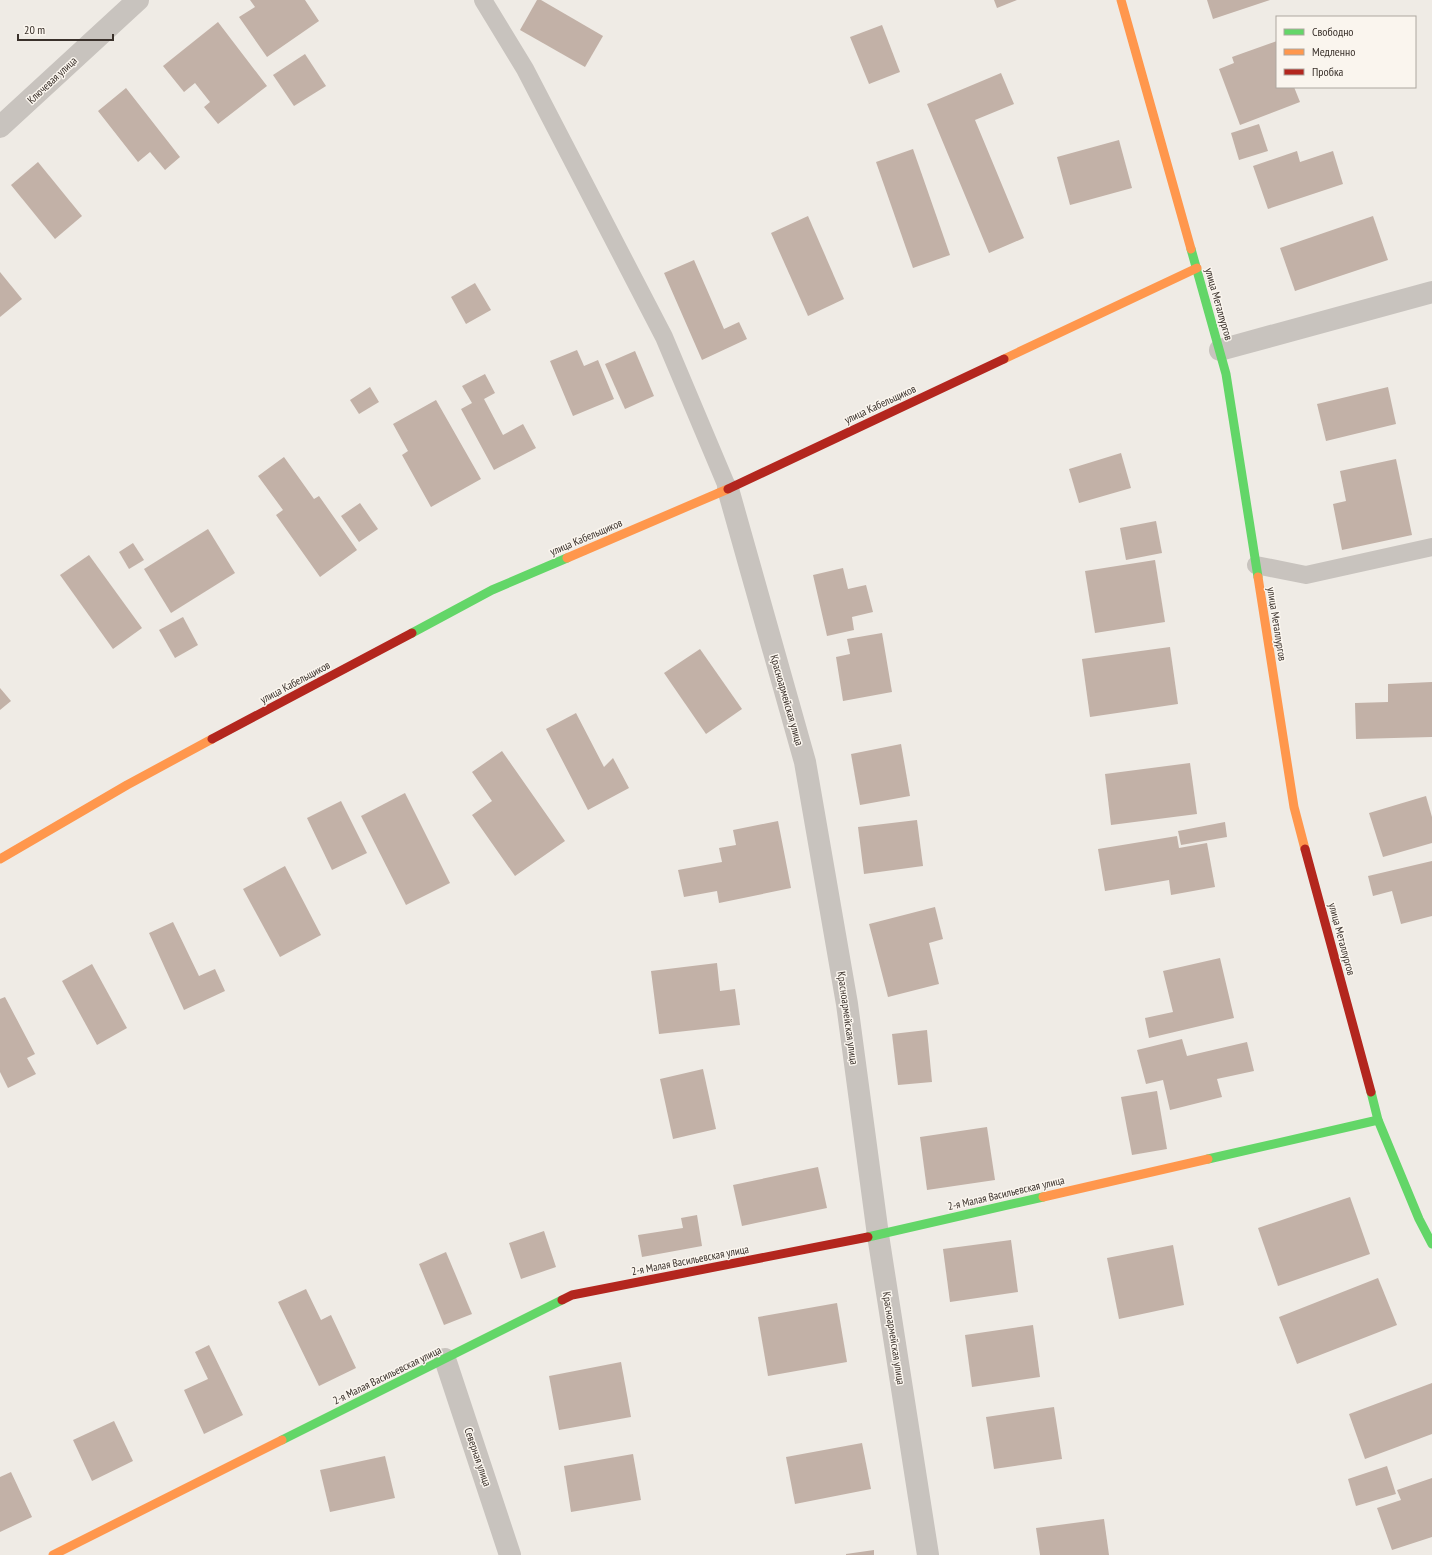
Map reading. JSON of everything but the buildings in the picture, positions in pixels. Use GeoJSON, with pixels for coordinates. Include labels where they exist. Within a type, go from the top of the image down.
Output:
{"type":"FeatureCollection","features":[{"type":"Feature","properties":{"kind":"street","name":"Ключевая улица"},"geometry":{"type":"LineString","coordinates":[[0,127],[138,0]]}},
{"type":"Feature","properties":{"kind":"street","name":"улица Металлургов"},"geometry":{"type":"LineString","coordinates":[[1121,0],[1226,374],[1294,807],[1378,1120],[1425,1217],[1432,1244]]}},
{"type":"Feature","properties":{"kind":"street","name":"улица Кабельщиков"},"geometry":{"type":"LineString","coordinates":[[0,859],[127,785],[492,590],[728,489],[1196,268]]}},
{"type":"Feature","properties":{"kind":"street"},"geometry":{"type":"LineString","coordinates":[[1220,350],[1432,292]]}},
{"type":"Feature","properties":{"kind":"street","name":"Красноармейская улица"},"geometry":{"type":"LineString","coordinates":[[728,489],[805,762],[847,1004],[878,1235],[928,1555]]}},
{"type":"Feature","properties":{"kind":"street","name":"2-я Малая Васильевская улица"},"geometry":{"type":"LineString","coordinates":[[52,1555],[572,1295],[878,1235],[1378,1120]]}},
{"type":"Feature","properties":{"kind":"street","name":"Северная улица"},"geometry":{"type":"LineString","coordinates":[[445,1359],[510,1555]]}},
{"type":"Feature","properties":{"kind":"lane"},"geometry":{"type":"LineString","coordinates":[[483,0],[525,69],[664,337],[728,489]]}},
{"type":"Feature","properties":{"kind":"lane"},"geometry":{"type":"LineString","coordinates":[[1256,565],[1306,575],[1432,547]]}},
{"type":"Feature","properties":{"kind":"traffic: fast"},"geometry":{"type":"LineString","coordinates":[[1191,249],[1226,374],[1258,577]]}},
{"type":"Feature","properties":{"kind":"traffic: fast"},"geometry":{"type":"LineString","coordinates":[[412,633],[492,590],[567,558]]}},
{"type":"Feature","properties":{"kind":"traffic: fast"},"geometry":{"type":"LineString","coordinates":[[1371,1092],[1378,1120],[1419,1219],[1432,1244]]}},
{"type":"Feature","properties":{"kind":"traffic: fast"},"geometry":{"type":"LineString","coordinates":[[1208,1159],[1378,1120]]}},
{"type":"Feature","properties":{"kind":"traffic: fast"},"geometry":{"type":"LineString","coordinates":[[868,1237],[1043,1197]]}},
{"type":"Feature","properties":{"kind":"traffic: fast"},"geometry":{"type":"LineString","coordinates":[[282,1440],[562,1300]]}},
{"type":"Feature","properties":{"kind":"traffic: slow"},"geometry":{"type":"LineString","coordinates":[[1121,0],[1191,249]]}},
{"type":"Feature","properties":{"kind":"traffic: slow"},"geometry":{"type":"LineString","coordinates":[[1004,359],[1197,268]]}},
{"type":"Feature","properties":{"kind":"traffic: slow"},"geometry":{"type":"LineString","coordinates":[[567,558],[728,489]]}},
{"type":"Feature","properties":{"kind":"traffic: slow"},"geometry":{"type":"LineString","coordinates":[[1258,577],[1294,807],[1305,849]]}},
{"type":"Feature","properties":{"kind":"traffic: slow"},"geometry":{"type":"LineString","coordinates":[[0,859],[127,785],[212,739]]}},
{"type":"Feature","properties":{"kind":"traffic: slow"},"geometry":{"type":"LineString","coordinates":[[1043,1197],[1208,1159]]}},
{"type":"Feature","properties":{"kind":"traffic: slow"},"geometry":{"type":"LineString","coordinates":[[53,1555],[282,1440]]}},
{"type":"Feature","properties":{"kind":"traffic: jam"},"geometry":{"type":"LineString","coordinates":[[728,489],[1004,359]]}},
{"type":"Feature","properties":{"kind":"traffic: jam"},"geometry":{"type":"LineString","coordinates":[[212,739],[412,633]]}},
{"type":"Feature","properties":{"kind":"traffic: jam"},"geometry":{"type":"LineString","coordinates":[[1305,849],[1371,1092]]}},
{"type":"Feature","properties":{"kind":"traffic: jam"},"geometry":{"type":"LineString","coordinates":[[562,1300],[572,1295],[868,1237]]}}]}
